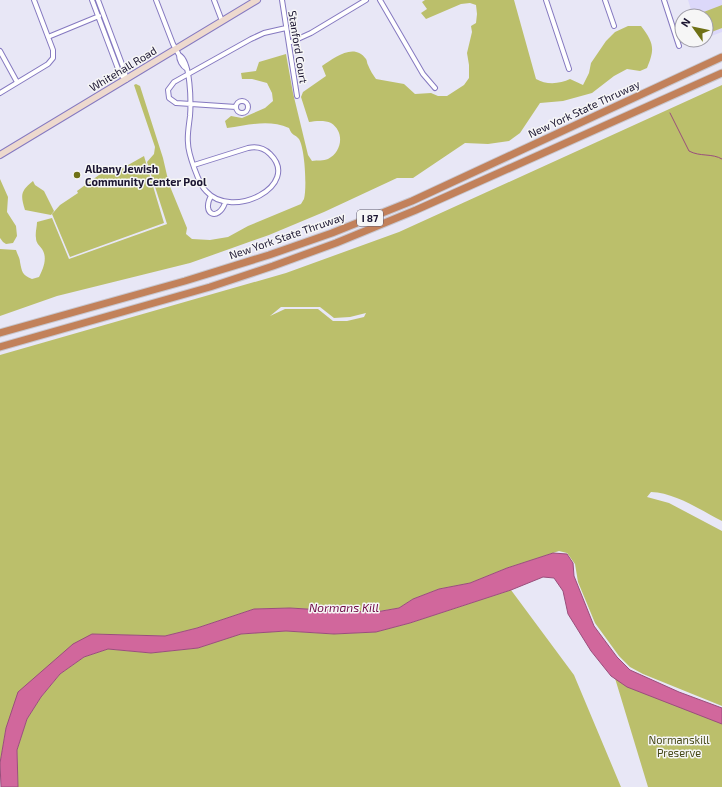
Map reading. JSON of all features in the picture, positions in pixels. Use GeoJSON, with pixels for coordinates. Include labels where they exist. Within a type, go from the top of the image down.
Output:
{"type":"FeatureCollection","features":[{"type":"Feature","properties":{"kind":"highway","name":"New York State Thruway"},"geometry":{"type":"LineString","coordinates":[[0,334],[227,269],[339,230],[412,201],[722,57]]}},
{"type":"Feature","properties":{"kind":"highway","name":"New York State Thruway"},"geometry":{"type":"LineString","coordinates":[[0,347],[203,289],[336,243],[416,210],[722,73]]}},
{"type":"Feature","properties":{"kind":"street"},"geometry":{"type":"LineString","coordinates":[[0,93],[51,61],[54,53],[34,0]]}},
{"type":"Feature","properties":{"kind":"street"},"geometry":{"type":"LineString","coordinates":[[92,0],[120,74],[126,80]]}},
{"type":"Feature","properties":{"kind":"street"},"geometry":{"type":"LineString","coordinates":[[98,0],[125,72],[126,80]]}},
{"type":"Feature","properties":{"kind":"street"},"geometry":{"type":"LineString","coordinates":[[156,0],[175,49],[184,60],[188,75],[190,104],[187,143],[194,165],[202,186],[211,196],[225,203],[237,203],[270,189],[276,181],[278,174],[273,157],[261,148],[252,147],[194,165]]}},
{"type":"Feature","properties":{"kind":"street"},"geometry":{"type":"LineString","coordinates":[[214,0],[222,21]]}},
{"type":"Feature","properties":{"kind":"street","name":"Whitehall Road"},"geometry":{"type":"LineString","coordinates":[[0,156],[257,0]]}},
{"type":"Feature","properties":{"kind":"street","name":"Stanford Court"},"geometry":{"type":"LineString","coordinates":[[282,0],[297,96]]}},
{"type":"Feature","properties":{"kind":"street"},"geometry":{"type":"LineString","coordinates":[[289,43],[303,38],[366,0]]}},
{"type":"Feature","properties":{"kind":"street"},"geometry":{"type":"LineString","coordinates":[[380,0],[423,74],[435,88]]}},
{"type":"Feature","properties":{"kind":"street"},"geometry":{"type":"LineString","coordinates":[[546,0],[569,69]]}},
{"type":"Feature","properties":{"kind":"street"},"geometry":{"type":"LineString","coordinates":[[605,0],[614,26]]}},
{"type":"Feature","properties":{"kind":"street"},"geometry":{"type":"LineString","coordinates":[[664,0],[674,29]]}},
{"type":"Feature","properties":{"kind":"street"},"geometry":{"type":"LineString","coordinates":[[48,36],[103,14]]}},
{"type":"Feature","properties":{"kind":"street"},"geometry":{"type":"LineString","coordinates":[[236,108],[174,102],[169,98],[168,89],[172,84],[255,37],[286,28]]}},
{"type":"Feature","properties":{"kind":"street"},"geometry":{"type":"LineString","coordinates":[[0,51],[18,82]]}},
{"type":"Feature","properties":{"kind":"street"},"geometry":{"type":"LineString","coordinates":[[211,196],[207,206],[208,210],[213,214],[220,212],[225,203]]}},
{"type":"Feature","properties":{"kind":"shaded area"},"geometry":{"type":"Polygon","coordinates":[[[688,0],[722,0],[722,32],[714,35],[714,8],[690,8],[688,0]]]}},
{"type":"Feature","properties":{"kind":"shaded area"},"geometry":{"type":"Polygon","coordinates":[[[553,553],[567,554],[573,563],[574,576],[594,626],[617,657],[630,670],[679,692],[722,708],[722,724],[627,687],[611,676],[591,651],[568,614],[563,591],[554,578],[543,577],[511,590],[410,623],[376,632],[334,634],[286,631],[241,634],[198,648],[151,653],[108,649],[84,657],[60,674],[41,697],[27,719],[17,750],[18,787],[1,787],[0,763],[6,728],[18,692],[73,644],[92,634],[165,636],[197,628],[254,609],[290,608],[376,612],[399,608],[413,599],[439,589],[470,583],[507,568],[553,553]]]}},
{"type":"Feature","properties":{"kind":"green space"},"geometry":{"type":"Polygon","coordinates":[[[425,0],[514,0],[536,79],[544,82],[557,83],[570,79],[583,85],[589,73],[591,63],[606,41],[615,32],[628,26],[641,26],[651,42],[651,56],[647,68],[640,71],[627,69],[614,76],[592,93],[563,101],[540,103],[520,133],[509,141],[488,144],[465,143],[413,178],[397,178],[324,212],[269,235],[190,263],[57,296],[0,316],[0,249],[16,250],[24,274],[32,279],[39,277],[45,256],[36,240],[37,222],[52,218],[69,259],[167,224],[147,162],[154,154],[155,147],[134,85],[136,84],[140,86],[163,158],[169,184],[187,228],[186,234],[192,239],[210,240],[228,237],[248,226],[301,204],[305,194],[303,151],[299,139],[292,134],[289,128],[281,125],[266,123],[227,128],[225,121],[231,116],[242,118],[265,108],[273,101],[272,93],[267,83],[252,79],[242,79],[241,73],[256,71],[259,62],[286,54],[293,93],[308,155],[312,161],[328,159],[333,156],[339,147],[340,136],[338,131],[329,122],[309,122],[301,97],[303,92],[326,76],[322,66],[338,56],[350,52],[361,54],[366,60],[376,79],[404,84],[415,94],[431,93],[438,96],[447,96],[464,85],[469,78],[467,53],[472,32],[471,26],[476,23],[476,5],[470,3],[461,4],[426,19],[421,13],[427,9],[422,2],[425,0]]]}},
{"type":"Feature","properties":{"kind":"green space"},"geometry":{"type":"Polygon","coordinates":[[[722,5],[722,28],[714,31],[714,8],[722,5]]]}},
{"type":"Feature","properties":{"kind":"green space"},"geometry":{"type":"Polygon","coordinates":[[[722,85],[722,521],[670,495],[651,492],[647,497],[669,503],[722,531],[722,706],[643,674],[630,667],[619,656],[595,623],[578,582],[575,564],[567,553],[559,551],[507,568],[470,583],[439,589],[413,599],[399,608],[374,612],[290,608],[254,609],[197,628],[165,636],[92,634],[6,728],[0,763],[0,355],[286,273],[399,232],[722,85]],[[281,307],[270,316],[285,309],[318,309],[333,321],[347,321],[364,317],[366,313],[350,317],[334,318],[320,307],[281,307]]]}},
{"type":"Feature","properties":{"kind":"green space"},"geometry":{"type":"Polygon","coordinates":[[[144,156],[164,223],[70,257],[52,214],[60,205],[78,193],[77,191],[110,167],[114,173],[144,156]]]}},
{"type":"Feature","properties":{"kind":"green space"},"geometry":{"type":"Polygon","coordinates":[[[0,179],[8,197],[7,212],[16,226],[17,236],[13,243],[6,244],[0,238],[0,179]]]}},
{"type":"Feature","properties":{"kind":"green space"},"geometry":{"type":"Polygon","coordinates":[[[33,181],[35,185],[44,191],[54,211],[51,215],[25,210],[22,196],[24,190],[33,181]]]}},
{"type":"Feature","properties":{"kind":"green space"},"geometry":{"type":"Polygon","coordinates":[[[511,590],[574,675],[621,787],[18,787],[17,750],[27,719],[41,697],[60,674],[84,657],[108,649],[151,653],[198,648],[240,634],[286,631],[334,634],[376,632],[410,623],[511,590]]]}},
{"type":"Feature","properties":{"kind":"green space","name":"Normanskill Preserve"},"geometry":{"type":"Polygon","coordinates":[[[611,665],[722,719],[722,787],[648,787],[611,665]]]}},
{"type":"Feature","properties":{"kind":"waterway"},"geometry":{"type":"LineString","coordinates":[[670,113],[689,151],[722,159]]}},
{"type":"Feature","properties":{"kind":"place","name":"Albany Jewish Community Center Pool"},"geometry":{"type":"Point","coordinates":[77,175]}},
{"type":"Feature","properties":{"kind":"water label","name":"Normans Kill"},"geometry":{"type":"Point","coordinates":[344,608]}}]}
